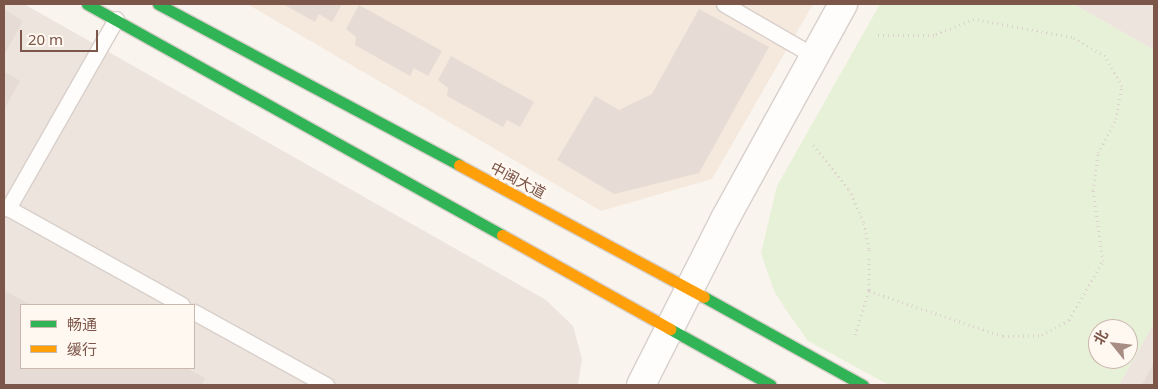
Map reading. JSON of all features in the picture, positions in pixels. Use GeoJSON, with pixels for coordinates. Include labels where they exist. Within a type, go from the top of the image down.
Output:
{"type":"FeatureCollection","features":[{"type":"Feature","properties":{"kind":"main road"},"geometry":{"type":"LineString","coordinates":[[86,4],[116,19],[669,330],[771,385]]}},
{"type":"Feature","properties":{"kind":"main road","name":"中闽大道"},"geometry":{"type":"LineString","coordinates":[[158,4],[689,289],[863,385]]}},
{"type":"Feature","properties":{"kind":"street"},"geometry":{"type":"LineString","coordinates":[[641,385],[726,217],[843,4]]}},
{"type":"Feature","properties":{"kind":"lane"},"geometry":{"type":"LineString","coordinates":[[724,4],[814,56]]}},
{"type":"Feature","properties":{"kind":"lane"},"geometry":{"type":"LineString","coordinates":[[116,19],[8,208],[180,304]]}},
{"type":"Feature","properties":{"kind":"lane"},"geometry":{"type":"LineString","coordinates":[[195,313],[326,385]]}},
{"type":"Feature","properties":{"kind":"path"},"geometry":{"type":"LineString","coordinates":[[869,291],[1004,336],[1042,335],[1069,320],[1103,261],[1093,190],[1098,153],[1116,118],[1122,86],[1105,56],[1072,37],[974,19],[934,35],[874,35]]}},
{"type":"Feature","properties":{"kind":"path"},"geometry":{"type":"LineString","coordinates":[[813,145],[849,189],[864,223],[869,249],[869,291],[854,338]]}},
{"type":"Feature","properties":{"kind":"shaded area"},"geometry":{"type":"Polygon","coordinates":[[[4,4],[24,4],[546,300],[573,326],[582,359],[578,385],[4,385],[4,4]]]}},
{"type":"Feature","properties":{"kind":"shaded area"},"geometry":{"type":"Polygon","coordinates":[[[247,4],[813,4],[712,179],[601,211],[247,4]]]}},
{"type":"Feature","properties":{"kind":"shaded area"},"geometry":{"type":"Polygon","coordinates":[[[1073,4],[1154,4],[1154,50],[1073,4]]]}},
{"type":"Feature","properties":{"kind":"shaded area"},"geometry":{"type":"Polygon","coordinates":[[[1154,323],[1154,385],[1119,385],[1128,369],[1138,369],[1138,351],[1154,323]]]}},
{"type":"Feature","properties":{"kind":"green space"},"geometry":{"type":"Polygon","coordinates":[[[880,4],[1073,4],[1154,50],[1154,323],[1138,351],[1138,319],[1088,319],[1088,369],[1128,369],[1119,385],[889,385],[808,341],[774,291],[761,253],[777,186],[880,4]]]}},
{"type":"Feature","properties":{"kind":"building"},"geometry":{"type":"Polygon","coordinates":[[[283,4],[342,4],[332,22],[319,14],[315,22],[283,4]]]}},
{"type":"Feature","properties":{"kind":"building"},"geometry":{"type":"Polygon","coordinates":[[[359,5],[442,51],[428,76],[414,68],[410,76],[355,45],[356,37],[346,29],[359,5]]]}},
{"type":"Feature","properties":{"kind":"building"},"geometry":{"type":"Polygon","coordinates":[[[4,9],[23,21],[4,55],[4,9]]]}},
{"type":"Feature","properties":{"kind":"building"},"geometry":{"type":"Polygon","coordinates":[[[699,9],[769,47],[699,173],[614,194],[557,160],[595,96],[619,110],[652,94],[699,9]]]}},
{"type":"Feature","properties":{"kind":"building"},"geometry":{"type":"Polygon","coordinates":[[[451,56],[534,102],[520,127],[507,120],[503,127],[447,96],[448,88],[438,80],[451,56]]]}},
{"type":"Feature","properties":{"kind":"building"},"geometry":{"type":"Polygon","coordinates":[[[4,72],[20,81],[4,109],[4,72]]]}},
{"type":"Feature","properties":{"kind":"building"},"geometry":{"type":"Polygon","coordinates":[[[4,290],[29,304],[20,304],[20,369],[188,369],[205,378],[202,385],[4,385],[4,290]]]}},
{"type":"Feature","properties":{"kind":"building"},"geometry":{"type":"Polygon","coordinates":[[[1154,362],[1154,385],[1142,385],[1154,362]]]}},
{"type":"Feature","properties":{"kind":"traffic: fast"},"geometry":{"type":"LineString","coordinates":[[87,4],[502,235]]}},
{"type":"Feature","properties":{"kind":"traffic: fast"},"geometry":{"type":"LineString","coordinates":[[158,4],[459,165]]}},
{"type":"Feature","properties":{"kind":"traffic: fast"},"geometry":{"type":"LineString","coordinates":[[704,297],[863,385]]}},
{"type":"Feature","properties":{"kind":"traffic: fast"},"geometry":{"type":"LineString","coordinates":[[670,329],[771,385]]}},
{"type":"Feature","properties":{"kind":"traffic: slow"},"geometry":{"type":"LineString","coordinates":[[459,165],[704,297]]}},
{"type":"Feature","properties":{"kind":"traffic: slow"},"geometry":{"type":"LineString","coordinates":[[502,235],[670,329]]}}]}
